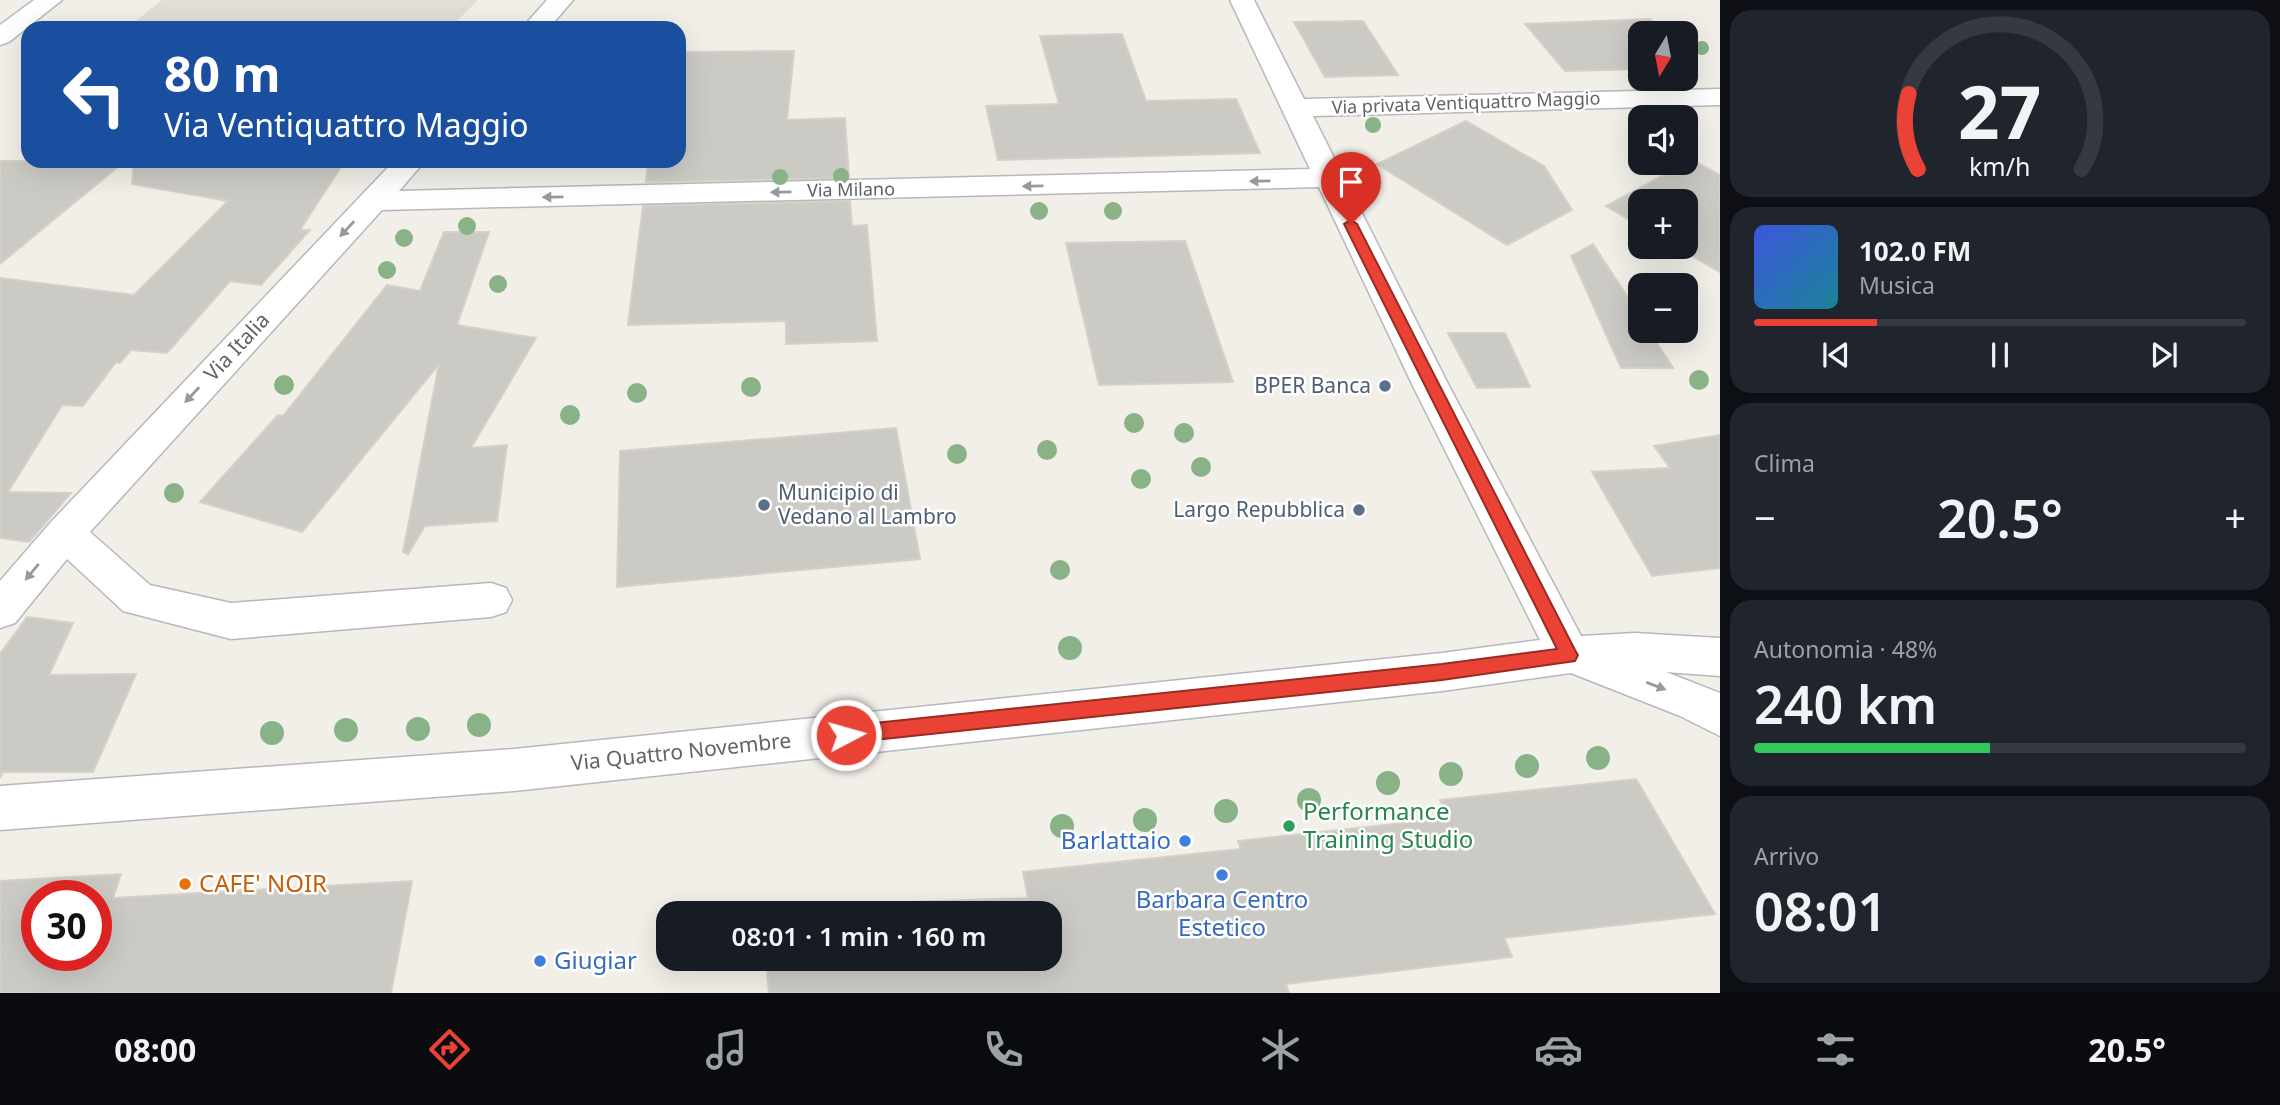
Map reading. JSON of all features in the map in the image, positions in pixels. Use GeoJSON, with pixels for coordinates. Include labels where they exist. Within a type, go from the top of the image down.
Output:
{"type":"FeatureCollection","features":[{"type":"Feature","properties":{"kind":"street"},"geometry":{"type":"LineString","coordinates":[[22,21],[50,0]]}},
{"type":"Feature","properties":{"kind":"street"},"geometry":{"type":"LineString","coordinates":[[542,21],[561,0]]}},
{"type":"Feature","properties":{"kind":"street"},"geometry":{"type":"LineString","coordinates":[[1242,0],[1328,178],[1569,655]]}},
{"type":"Feature","properties":{"kind":"street"},"geometry":{"type":"LineString","coordinates":[[0,37],[21,21]]}},
{"type":"Feature","properties":{"kind":"street","name":"Via privata Ventiquattro Maggio"},"geometry":{"type":"LineString","coordinates":[[1295,108],[1720,97]]}},
{"type":"Feature","properties":{"kind":"street","name":"Via Italia"},"geometry":{"type":"LineString","coordinates":[[0,611],[65,533],[404,168]]}},
{"type":"Feature","properties":{"kind":"street","name":"Via Milano"},"geometry":{"type":"LineString","coordinates":[[373,201],[1328,178]]}},
{"type":"Feature","properties":{"kind":"street"},"geometry":{"type":"LineString","coordinates":[[65,533],[138,600],[231,621],[491,600]]}},
{"type":"Feature","properties":{"kind":"street","name":"Via Quattro Novembre"},"geometry":{"type":"LineString","coordinates":[[0,808],[514,770],[1442,672],[1569,655],[1635,651],[1720,657]]}},
{"type":"Feature","properties":{"kind":"street","name":"Via Quattro Novembre"},"geometry":{"type":"LineString","coordinates":[[1569,655],[1696,702],[1720,716]]}},
{"type":"Feature","properties":{"kind":"shaded area"},"geometry":{"type":"Polygon","coordinates":[[[162,0],[478,0],[457,21],[136,21],[162,0]]]}},
{"type":"Feature","properties":{"kind":"building"},"geometry":{"type":"Polygon","coordinates":[[[1650,19],[1652,21],[1628,21],[1628,69],[1565,71],[1525,24],[1650,19]]]}},
{"type":"Feature","properties":{"kind":"building"},"geometry":{"type":"Polygon","coordinates":[[[1363,21],[1398,75],[1325,77],[1294,22],[1363,21]]]}},
{"type":"Feature","properties":{"kind":"building"},"geometry":{"type":"Polygon","coordinates":[[[1122,34],[1146,101],[1236,99],[1260,153],[998,160],[986,106],[1059,104],[1040,36],[1122,34]]]}},
{"type":"Feature","properties":{"kind":"building"},"geometry":{"type":"Polygon","coordinates":[[[794,51],[787,120],[845,118],[849,178],[646,182],[647,168],[686,168],[686,52],[794,51]]]}},
{"type":"Feature","properties":{"kind":"building"},"geometry":{"type":"Polygon","coordinates":[[[1466,121],[1544,166],[1572,210],[1507,245],[1377,164],[1466,121]]]}},
{"type":"Feature","properties":{"kind":"building"},"geometry":{"type":"Polygon","coordinates":[[[0,161],[21,161],[21,168],[117,168],[0,264],[0,161]]]}},
{"type":"Feature","properties":{"kind":"building"},"geometry":{"type":"Polygon","coordinates":[[[1698,163],[1720,175],[1720,272],[1697,259],[1698,189],[1638,189],[1664,175],[1698,175],[1698,163]]]}},
{"type":"Feature","properties":{"kind":"building"},"geometry":{"type":"Polygon","coordinates":[[[133,168],[340,168],[300,230],[310,230],[261,285],[230,281],[167,353],[131,350],[120,363],[116,362],[83,406],[62,405],[8,492],[71,493],[29,542],[0,538],[0,278],[134,295],[228,201],[132,184],[133,168]]]}},
{"type":"Feature","properties":{"kind":"building"},"geometry":{"type":"Polygon","coordinates":[[[1628,194],[1628,219],[1606,206],[1628,194]]]}},
{"type":"Feature","properties":{"kind":"building"},"geometry":{"type":"Polygon","coordinates":[[[850,201],[852,226],[867,225],[877,341],[786,344],[786,321],[628,325],[643,206],[850,201]]]}},
{"type":"Feature","properties":{"kind":"building"},"geometry":{"type":"Polygon","coordinates":[[[444,232],[489,232],[457,325],[536,338],[471,448],[507,445],[497,521],[425,526],[408,554],[403,552],[439,364],[302,532],[200,502],[278,415],[283,416],[387,285],[420,291],[444,232]]]}},
{"type":"Feature","properties":{"kind":"building"},"geometry":{"type":"Polygon","coordinates":[[[1185,241],[1233,382],[1099,385],[1066,243],[1185,241]]]}},
{"type":"Feature","properties":{"kind":"building"},"geometry":{"type":"Polygon","coordinates":[[[1593,244],[1628,298],[1628,343],[1657,343],[1673,368],[1621,368],[1571,256],[1593,244]]]}},
{"type":"Feature","properties":{"kind":"building"},"geometry":{"type":"Polygon","coordinates":[[[1448,333],[1505,333],[1530,387],[1477,388],[1448,333]]]}},
{"type":"Feature","properties":{"kind":"building","name":"Municipio di Vedano al Lambro"},"geometry":{"type":"Polygon","coordinates":[[[896,428],[920,559],[617,587],[620,451],[896,428]]]}},
{"type":"Feature","properties":{"kind":"building"},"geometry":{"type":"Polygon","coordinates":[[[1720,435],[1720,568],[1652,576],[1592,472],[1670,468],[1654,446],[1720,435]]]}},
{"type":"Feature","properties":{"kind":"building"},"geometry":{"type":"Polygon","coordinates":[[[27,617],[73,623],[49,675],[136,674],[93,772],[3,772],[0,778],[0,654],[27,617]]]}},
{"type":"Feature","properties":{"kind":"building"},"geometry":{"type":"Polygon","coordinates":[[[1636,779],[1715,914],[1504,938],[1512,957],[1286,984],[1289,993],[769,993],[767,971],[1062,971],[1062,901],[939,901],[1028,898],[1023,872],[1241,849],[1238,841],[1449,818],[1440,800],[1636,779]]]}},
{"type":"Feature","properties":{"kind":"building"},"geometry":{"type":"Polygon","coordinates":[[[121,874],[113,898],[412,881],[391,993],[0,993],[0,881],[121,874]]]}},
{"type":"Feature","properties":{"kind":"place","name":"BPER Banca"},"geometry":{"type":"Point","coordinates":[1385,386]}},
{"type":"Feature","properties":{"kind":"place","name":"Municipio di Vedano al Lambro"},"geometry":{"type":"Point","coordinates":[764,505]}},
{"type":"Feature","properties":{"kind":"place","name":"Largo Repubblica"},"geometry":{"type":"Point","coordinates":[1359,510]}},
{"type":"Feature","properties":{"kind":"place","name":"Performance Training Studio"},"geometry":{"type":"Point","coordinates":[1289,826]}},
{"type":"Feature","properties":{"kind":"place","name":"Barlattaio"},"geometry":{"type":"Point","coordinates":[1185,841]}},
{"type":"Feature","properties":{"kind":"place","name":"Barbara Centro Estetico"},"geometry":{"type":"Point","coordinates":[1222,875]}},
{"type":"Feature","properties":{"kind":"place","name":"CAFE' NOIR"},"geometry":{"type":"Point","coordinates":[185,884]}},
{"type":"Feature","properties":{"kind":"place","name":"Giugiar"},"geometry":{"type":"Point","coordinates":[540,961]}},
{"type":"Feature","properties":{"kind":"route"},"geometry":{"type":"LineString","coordinates":[[846,735],[1442,672],[1569,655],[1351,224]]}}]}
